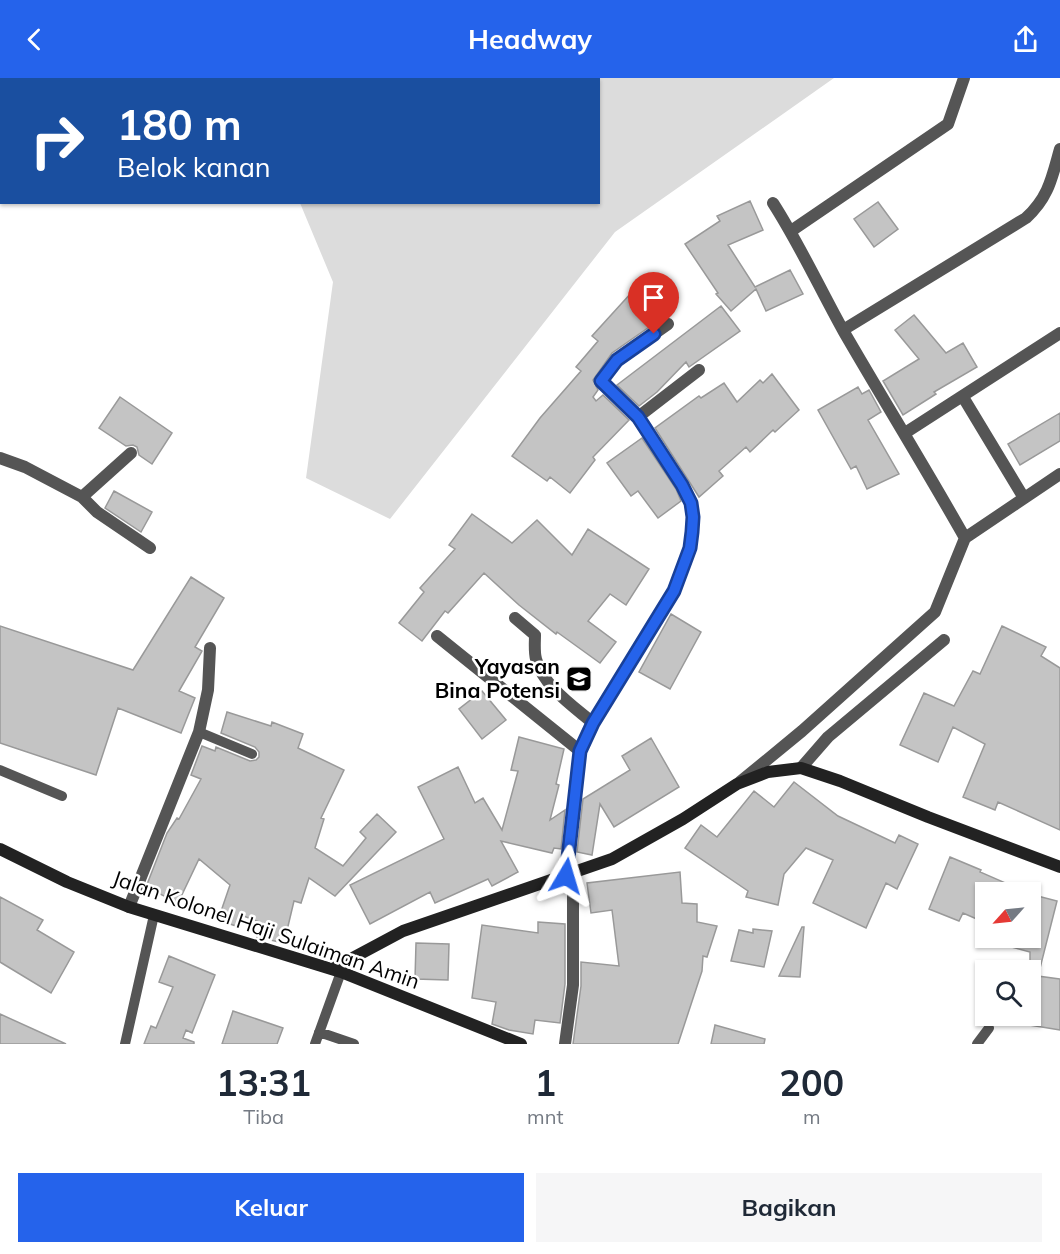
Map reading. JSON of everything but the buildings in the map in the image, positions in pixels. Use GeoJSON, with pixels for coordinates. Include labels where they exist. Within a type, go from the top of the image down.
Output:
{"type":"FeatureCollection","features":[{"type":"Feature","properties":{"kind":"street"},"geometry":{"type":"LineString","coordinates":[[791,231],[948,124],[964,78]]}},
{"type":"Feature","properties":{"kind":"street"},"geometry":{"type":"LineString","coordinates":[[843,330],[1026,218],[1040,205],[1052,178],[1060,149]]}},
{"type":"Feature","properties":{"kind":"street"},"geometry":{"type":"LineString","coordinates":[[773,203],[791,231],[843,330],[965,538]]}},
{"type":"Feature","properties":{"kind":"street"},"geometry":{"type":"LineString","coordinates":[[565,1044],[573,985],[569,875],[580,751],[593,723],[674,591],[690,548],[693,517],[691,503],[682,485],[638,417],[606,388],[601,380],[617,360],[668,324]]}},
{"type":"Feature","properties":{"kind":"street"},"geometry":{"type":"LineString","coordinates":[[905,433],[1060,333]]}},
{"type":"Feature","properties":{"kind":"street"},"geometry":{"type":"LineString","coordinates":[[638,417],[699,370]]}},
{"type":"Feature","properties":{"kind":"street"},"geometry":{"type":"LineString","coordinates":[[963,397],[1023,498]]}},
{"type":"Feature","properties":{"kind":"street"},"geometry":{"type":"LineString","coordinates":[[82,497],[131,453]]}},
{"type":"Feature","properties":{"kind":"street"},"geometry":{"type":"LineString","coordinates":[[0,458],[25,467],[82,497],[97,512],[150,548]]}},
{"type":"Feature","properties":{"kind":"street"},"geometry":{"type":"LineString","coordinates":[[336,971],[403,931],[612,859],[683,819],[737,784],[802,731],[935,612],[965,538],[1060,474]]}},
{"type":"Feature","properties":{"kind":"street"},"geometry":{"type":"LineString","coordinates":[[515,618],[535,635],[536,658],[543,674],[554,688],[593,723]]}},
{"type":"Feature","properties":{"kind":"street"},"geometry":{"type":"LineString","coordinates":[[436,636],[580,751]]}},
{"type":"Feature","properties":{"kind":"street"},"geometry":{"type":"LineString","coordinates":[[801,768],[828,737],[944,639]]}},
{"type":"Feature","properties":{"kind":"street"},"geometry":{"type":"LineString","coordinates":[[129,907],[199,732],[208,690],[210,648]]}},
{"type":"Feature","properties":{"kind":"street"},"geometry":{"type":"LineString","coordinates":[[737,784],[768,772],[801,768],[1059,865]]}},
{"type":"Feature","properties":{"kind":"street","name":"Jalan Kolonel Haji Sulaiman Amin"},"geometry":{"type":"LineString","coordinates":[[0,849],[67,882],[129,907],[336,971],[495,1039],[521,1044]]}},
{"type":"Feature","properties":{"kind":"lane"},"geometry":{"type":"LineString","coordinates":[[199,732],[252,754]]}},
{"type":"Feature","properties":{"kind":"lane"},"geometry":{"type":"LineString","coordinates":[[0,770],[62,796]]}},
{"type":"Feature","properties":{"kind":"lane"},"geometry":{"type":"LineString","coordinates":[[125,1044],[154,915]]}},
{"type":"Feature","properties":{"kind":"lane"},"geometry":{"type":"LineString","coordinates":[[315,1044],[336,971]]}},
{"type":"Feature","properties":{"kind":"lane"},"geometry":{"type":"LineString","coordinates":[[977,1044],[989,1028]]}},
{"type":"Feature","properties":{"kind":"lane"},"geometry":{"type":"LineString","coordinates":[[319,1032],[354,1044]]}},
{"type":"Feature","properties":{"kind":"shaded area"},"geometry":{"type":"Polygon","coordinates":[[[600,78],[834,78],[615,232],[390,519],[306,478],[333,282],[300,204],[600,204],[600,78]]]}},
{"type":"Feature","properties":{"kind":"place","name":"Yayasan Bina Potensi"},"geometry":{"type":"Point","coordinates":[579,679]}},
{"type":"Feature","properties":{"kind":"route"},"geometry":{"type":"LineString","coordinates":[[566,876],[580,751],[585,737],[674,591],[690,548],[693,517],[691,503],[682,485],[638,417],[601,381],[617,360],[654,334]]}}]}
